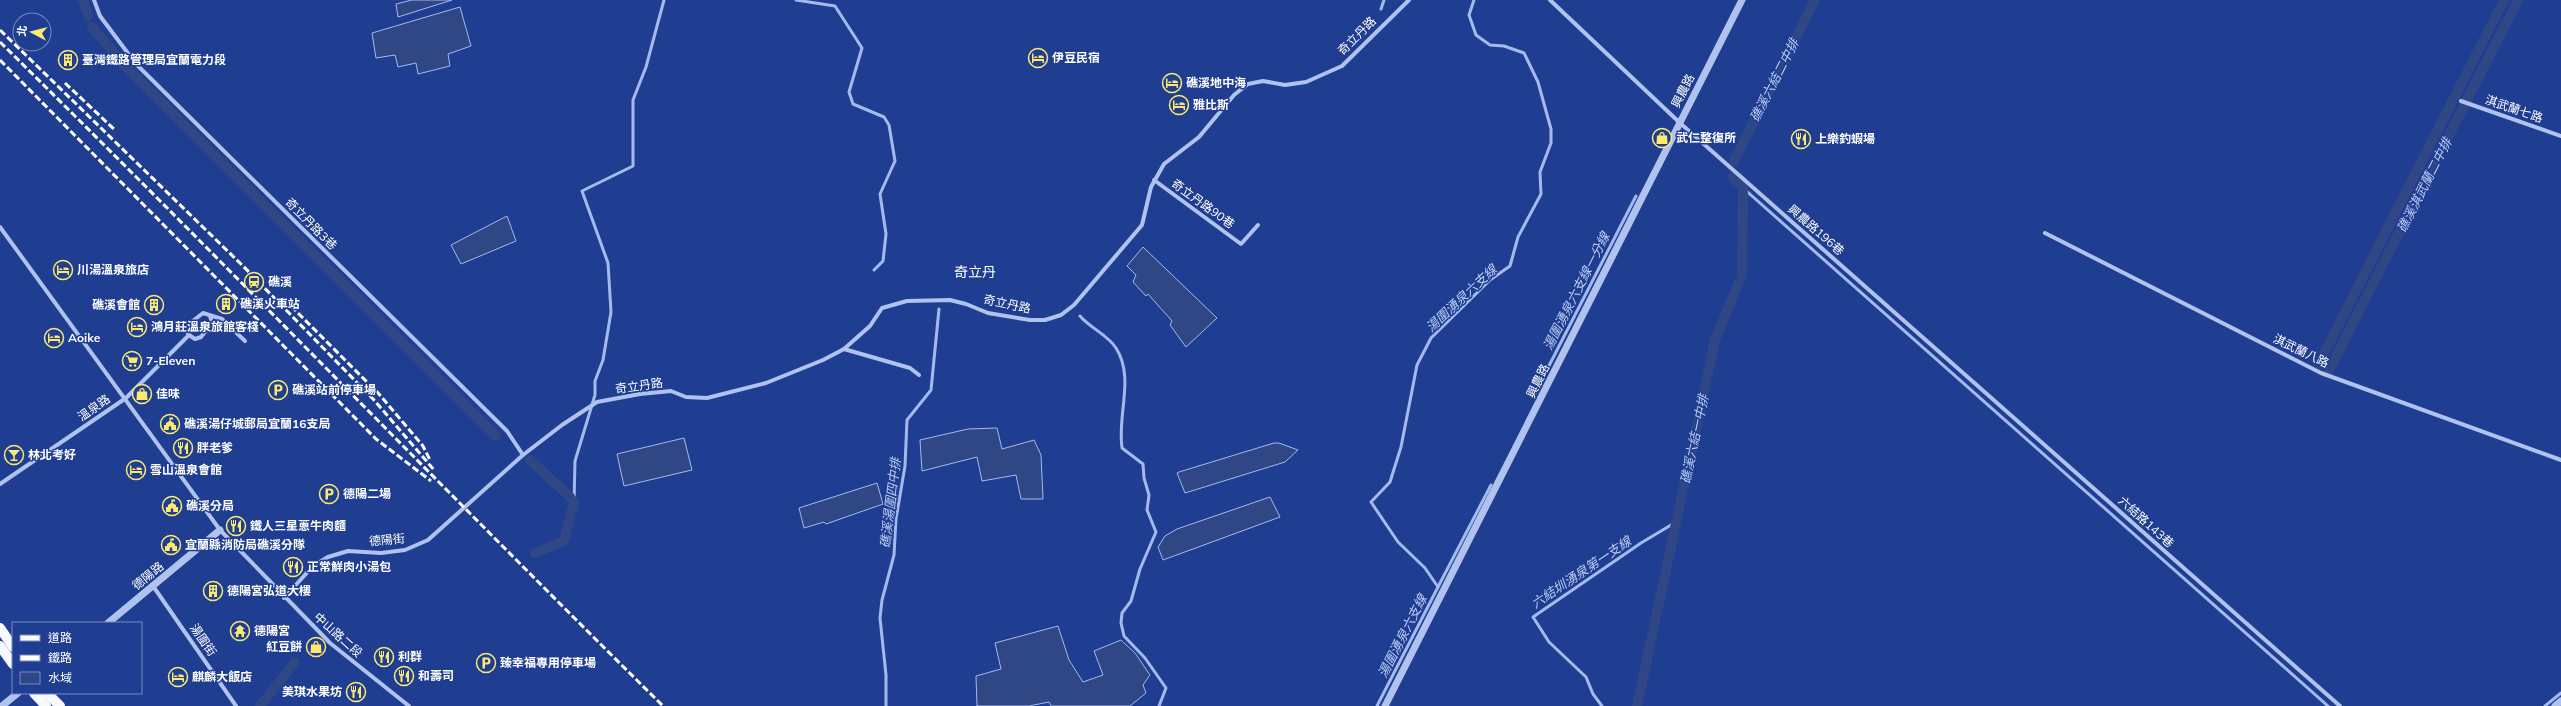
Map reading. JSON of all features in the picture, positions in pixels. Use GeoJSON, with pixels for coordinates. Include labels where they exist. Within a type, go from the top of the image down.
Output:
{"type":"FeatureCollection","features":[{"type":"Feature","properties":{"kind":"main road"},"geometry":{"type":"LineString","coordinates":[[0,628],[12,646]]}},
{"type":"Feature","properties":{"kind":"main road"},"geometry":{"type":"LineString","coordinates":[[0,646],[12,663]]}},
{"type":"Feature","properties":{"kind":"main road"},"geometry":{"type":"LineString","coordinates":[[35,694],[46,706]]}},
{"type":"Feature","properties":{"kind":"main road"},"geometry":{"type":"LineString","coordinates":[[48,694],[60,706]]}},
{"type":"Feature","properties":{"kind":"street","name":"奇立丹路3巷"},"geometry":{"type":"LineString","coordinates":[[94,0],[100,16],[136,64],[507,431],[523,455]]}},
{"type":"Feature","properties":{"kind":"street","name":"奇立丹路"},"geometry":{"type":"LineString","coordinates":[[523,455],[562,425],[597,402],[640,394],[671,391],[686,397],[707,398],[766,383],[823,360],[844,349],[870,326],[882,308],[907,302],[950,300],[988,313],[1030,320],[1045,320],[1061,315],[1074,305],[1142,225],[1154,180],[1164,164],[1199,137],[1234,95],[1248,84],[1263,81],[1285,85],[1306,82],[1342,66],[1409,0]]}},
{"type":"Feature","properties":{"kind":"street"},"geometry":{"type":"LineString","coordinates":[[1550,0],[1680,123]]}},
{"type":"Feature","properties":{"kind":"street","name":"興農路"},"geometry":{"type":"LineString","coordinates":[[1385,706],[1515,453],[1742,0]]}},
{"type":"Feature","properties":{"kind":"street","name":"淇武蘭七路"},"geometry":{"type":"LineString","coordinates":[[2461,101],[2561,136]]}},
{"type":"Feature","properties":{"kind":"street","name":"興農路196巷"},"geometry":{"type":"LineString","coordinates":[[1680,123],[1939,352]]}},
{"type":"Feature","properties":{"kind":"street","name":"奇立丹路90巷"},"geometry":{"type":"LineString","coordinates":[[1154,180],[1241,244],[1258,225]]}},
{"type":"Feature","properties":{"kind":"street","name":"中山路二段"},"geometry":{"type":"LineString","coordinates":[[0,227],[126,398],[220,530],[330,644],[409,706]]}},
{"type":"Feature","properties":{"kind":"street","name":"淇武蘭八路"},"geometry":{"type":"LineString","coordinates":[[2045,233],[2320,373],[2561,460]]}},
{"type":"Feature","properties":{"kind":"street","name":"溫泉路"},"geometry":{"type":"LineString","coordinates":[[0,484],[126,398],[188,335],[187,331],[189,324],[203,313],[210,316]]}},
{"type":"Feature","properties":{"kind":"street"},"geometry":{"type":"LineString","coordinates":[[188,335],[195,339],[202,336],[212,324],[210,316],[222,319],[245,341]]}},
{"type":"Feature","properties":{"kind":"street"},"geometry":{"type":"LineString","coordinates":[[844,349],[910,368],[920,375]]}},
{"type":"Feature","properties":{"kind":"street","name":"六結路143巷"},"geometry":{"type":"LineString","coordinates":[[1939,352],[2340,706]]}},
{"type":"Feature","properties":{"kind":"street","name":"德陽街"},"geometry":{"type":"LineString","coordinates":[[284,598],[313,566],[328,557],[348,551],[381,553],[405,550],[428,540],[523,455]]}},
{"type":"Feature","properties":{"kind":"street","name":"德陽路"},"geometry":{"type":"LineString","coordinates":[[109,622],[220,530]]}},
{"type":"Feature","properties":{"kind":"street","name":"湯圍街"},"geometry":{"type":"LineString","coordinates":[[153,586],[236,706]]}},
{"type":"Feature","properties":{"kind":"street"},"geometry":{"type":"LineString","coordinates":[[2,706],[17,694]]}},
{"type":"Feature","properties":{"kind":"street"},"geometry":{"type":"LineString","coordinates":[[2555,706],[2561,701]]}},
{"type":"Feature","properties":{"kind":"water"},"geometry":{"type":"Polygon","coordinates":[[[412,0],[452,0],[398,17],[396,4],[412,0]]]}},
{"type":"Feature","properties":{"kind":"water"},"geometry":{"type":"Polygon","coordinates":[[[460,7],[471,46],[448,54],[450,66],[418,74],[416,63],[398,67],[395,55],[376,58],[372,33],[460,7]]]}},
{"type":"Feature","properties":{"kind":"water"},"geometry":{"type":"Polygon","coordinates":[[[507,216],[516,241],[461,264],[451,245],[507,216]]]}},
{"type":"Feature","properties":{"kind":"water"},"geometry":{"type":"Polygon","coordinates":[[[1143,247],[1217,318],[1186,347],[1170,325],[1172,321],[1148,294],[1146,296],[1133,282],[1136,275],[1127,266],[1143,247]]]}},
{"type":"Feature","properties":{"kind":"water"},"geometry":{"type":"Polygon","coordinates":[[[997,428],[1002,449],[1034,440],[1041,455],[1043,499],[1021,499],[1016,475],[982,481],[977,457],[922,471],[920,440],[968,429],[997,428]]]}},
{"type":"Feature","properties":{"kind":"water"},"geometry":{"type":"Polygon","coordinates":[[[684,438],[692,470],[624,486],[617,454],[684,438]]]}},
{"type":"Feature","properties":{"kind":"water"},"geometry":{"type":"Polygon","coordinates":[[[1274,443],[1279,443],[1298,450],[1285,462],[1185,493],[1177,473],[1274,443]]]}},
{"type":"Feature","properties":{"kind":"water"},"geometry":{"type":"Polygon","coordinates":[[[877,483],[883,504],[826,524],[824,522],[804,528],[799,508],[877,483]]]}},
{"type":"Feature","properties":{"kind":"water"},"geometry":{"type":"Polygon","coordinates":[[[1270,497],[1280,517],[1163,560],[1158,547],[1165,536],[1177,529],[1270,497]]]}},
{"type":"Feature","properties":{"kind":"water"},"geometry":{"type":"Polygon","coordinates":[[[1058,626],[1069,660],[1083,682],[1103,675],[1094,651],[1121,640],[1135,653],[1150,675],[1143,685],[1146,693],[1130,706],[1051,706],[1049,702],[1029,706],[977,706],[976,676],[1001,669],[995,643],[1058,626]]]}},
{"type":"Feature","properties":{"kind":"waterway"},"geometry":{"type":"LineString","coordinates":[[83,0],[88,16]]}},
{"type":"Feature","properties":{"kind":"waterway"},"geometry":{"type":"LineString","coordinates":[[574,503],[575,461],[595,395],[595,381],[603,360],[611,312],[608,263],[582,191],[633,166],[633,100],[646,67],[664,0]]}},
{"type":"Feature","properties":{"kind":"waterway"},"geometry":{"type":"LineString","coordinates":[[796,0],[835,6],[862,48],[849,92],[853,104],[884,117],[889,125],[895,161],[880,194],[886,234],[883,261],[874,270]]}},
{"type":"Feature","properties":{"kind":"waterway"},"geometry":{"type":"LineString","coordinates":[[1381,9],[1384,0]]}},
{"type":"Feature","properties":{"kind":"waterway","name":"湯圍湧泉六支線"},"geometry":{"type":"LineString","coordinates":[[1377,706],[1438,587],[1425,568],[1398,542],[1371,502],[1390,482],[1401,447],[1417,365],[1431,338],[1490,280],[1510,266],[1518,237],[1541,194],[1540,172],[1551,143],[1551,129],[1538,82],[1524,53],[1504,46],[1490,45],[1476,35],[1469,15],[1474,0]]}},
{"type":"Feature","properties":{"kind":"waterway","name":"礁溪六結二中排"},"geometry":{"type":"LineString","coordinates":[[1734,161],[1815,0]]}},
{"type":"Feature","properties":{"kind":"waterway"},"geometry":{"type":"LineString","coordinates":[[2318,365],[2504,0]]}},
{"type":"Feature","properties":{"kind":"waterway","name":"礁溪淇武蘭二中排"},"geometry":{"type":"LineString","coordinates":[[2329,370],[2518,0]]}},
{"type":"Feature","properties":{"kind":"waterway"},"geometry":{"type":"LineString","coordinates":[[92,27],[125,66],[496,436]]}},
{"type":"Feature","properties":{"kind":"waterway","name":"礁溪六結一中排"},"geometry":{"type":"LineString","coordinates":[[1637,706],[1715,340],[1742,275],[1743,188],[1733,177]]}},
{"type":"Feature","properties":{"kind":"waterway"},"geometry":{"type":"LineString","coordinates":[[1743,188],[2328,706]]}},
{"type":"Feature","properties":{"kind":"waterway","name":"湯圍湧泉六支線一分線"},"geometry":{"type":"LineString","coordinates":[[1534,395],[1636,196]]}},
{"type":"Feature","properties":{"kind":"waterway","name":"礁溪湯圍四中排"},"geometry":{"type":"LineString","coordinates":[[886,706],[886,675],[880,618],[882,600],[894,555],[896,519],[905,466],[907,420],[931,390],[939,309]]}},
{"type":"Feature","properties":{"kind":"waterway"},"geometry":{"type":"LineString","coordinates":[[1080,316],[1113,343],[1122,360],[1125,384],[1121,435],[1122,448],[1143,464],[1144,478],[1149,495],[1147,510],[1156,532],[1140,569],[1131,601],[1122,613],[1121,623],[1124,636],[1145,658],[1166,688],[1159,706]]}},
{"type":"Feature","properties":{"kind":"waterway"},"geometry":{"type":"LineString","coordinates":[[530,460],[569,496],[574,503],[564,541],[535,553]]}},
{"type":"Feature","properties":{"kind":"waterway","name":"湯圍湧泉六支線一分線"},"geometry":{"type":"LineString","coordinates":[[1438,587],[1491,485]]}},
{"type":"Feature","properties":{"kind":"waterway","name":"六結圳湧泉第一支線"},"geometry":{"type":"LineString","coordinates":[[1602,706],[1593,694],[1586,677],[1549,642],[1533,617],[1641,543],[1676,522]]}},
{"type":"Feature","properties":{"kind":"waterway"},"geometry":{"type":"LineString","coordinates":[[260,706],[295,662]]}},
{"type":"Feature","properties":{"kind":"waterway"},"geometry":{"type":"LineString","coordinates":[[2545,706],[2561,693]]}},
{"type":"Feature","properties":{"kind":"railway"},"geometry":{"type":"LineString","coordinates":[[0,30],[243,266],[374,400],[435,471]]}},
{"type":"Feature","properties":{"kind":"railway"},"geometry":{"type":"LineString","coordinates":[[0,42],[663,706]]}},
{"type":"Feature","properties":{"kind":"railway"},"geometry":{"type":"LineString","coordinates":[[0,60],[376,439],[431,481]]}},
{"type":"Feature","properties":{"kind":"railway"},"geometry":{"type":"LineString","coordinates":[[65,83],[116,131]]}},
{"type":"Feature","properties":{"kind":"railway"},"geometry":{"type":"LineString","coordinates":[[291,306],[379,394],[423,446],[430,460]]}},
{"type":"Feature","properties":{"kind":"place","name":"伊豆民宿"},"geometry":{"type":"Point","coordinates":[1038,58]}},
{"type":"Feature","properties":{"kind":"place","name":"臺灣鐵路管理局宜蘭電力段"},"geometry":{"type":"Point","coordinates":[68,60]}},
{"type":"Feature","properties":{"kind":"place","name":"礁溪地中海"},"geometry":{"type":"Point","coordinates":[1172,83]}},
{"type":"Feature","properties":{"kind":"place","name":"雅比斯"},"geometry":{"type":"Point","coordinates":[1179,105]}},
{"type":"Feature","properties":{"kind":"place","name":"武仁整復所"},"geometry":{"type":"Point","coordinates":[1662,138]}},
{"type":"Feature","properties":{"kind":"place","name":"上樂釣蝦場"},"geometry":{"type":"Point","coordinates":[1801,139]}},
{"type":"Feature","properties":{"kind":"place","name":"川湯溫泉旅店"},"geometry":{"type":"Point","coordinates":[63,270]}},
{"type":"Feature","properties":{"kind":"place","name":"礁溪"},"geometry":{"type":"Point","coordinates":[254,282]}},
{"type":"Feature","properties":{"kind":"place","name":"礁溪火車站"},"geometry":{"type":"Point","coordinates":[226,304]}},
{"type":"Feature","properties":{"kind":"place","name":"礁溪會館"},"geometry":{"type":"Point","coordinates":[154,305]}},
{"type":"Feature","properties":{"kind":"place","name":"鴻月莊溫泉旅館客棧"},"geometry":{"type":"Point","coordinates":[137,327]}},
{"type":"Feature","properties":{"kind":"place","name":"Aoike"},"geometry":{"type":"Point","coordinates":[54,338]}},
{"type":"Feature","properties":{"kind":"place","name":"7-Eleven"},"geometry":{"type":"Point","coordinates":[132,361]}},
{"type":"Feature","properties":{"kind":"place","name":"礁溪站前停車場"},"geometry":{"type":"Point","coordinates":[278,390]}},
{"type":"Feature","properties":{"kind":"place","name":"佳味"},"geometry":{"type":"Point","coordinates":[142,394]}},
{"type":"Feature","properties":{"kind":"place","name":"礁溪湯仔城郵局宜蘭16支局"},"geometry":{"type":"Point","coordinates":[170,424]}},
{"type":"Feature","properties":{"kind":"place","name":"胖老爹"},"geometry":{"type":"Point","coordinates":[183,448]}},
{"type":"Feature","properties":{"kind":"place","name":"林北考好"},"geometry":{"type":"Point","coordinates":[14,455]}},
{"type":"Feature","properties":{"kind":"place","name":"雪山溫泉會館"},"geometry":{"type":"Point","coordinates":[136,470]}},
{"type":"Feature","properties":{"kind":"place","name":"德陽二場"},"geometry":{"type":"Point","coordinates":[329,494]}},
{"type":"Feature","properties":{"kind":"place","name":"礁溪分局"},"geometry":{"type":"Point","coordinates":[172,506]}},
{"type":"Feature","properties":{"kind":"place","name":"鐵人三星蔥牛肉麵"},"geometry":{"type":"Point","coordinates":[236,526]}},
{"type":"Feature","properties":{"kind":"place","name":"宜蘭縣消防局礁溪分隊"},"geometry":{"type":"Point","coordinates":[171,545]}},
{"type":"Feature","properties":{"kind":"place","name":"正常鮮肉小湯包"},"geometry":{"type":"Point","coordinates":[293,567]}},
{"type":"Feature","properties":{"kind":"place","name":"德陽宮弘道大樓"},"geometry":{"type":"Point","coordinates":[213,591]}},
{"type":"Feature","properties":{"kind":"place","name":"德陽宮"},"geometry":{"type":"Point","coordinates":[240,631]}},
{"type":"Feature","properties":{"kind":"place","name":"紅豆餅"},"geometry":{"type":"Point","coordinates":[316,647]}},
{"type":"Feature","properties":{"kind":"place","name":"利群"},"geometry":{"type":"Point","coordinates":[384,657]}},
{"type":"Feature","properties":{"kind":"place","name":"臻幸福專用停車場"},"geometry":{"type":"Point","coordinates":[486,663]}},
{"type":"Feature","properties":{"kind":"place","name":"和壽司"},"geometry":{"type":"Point","coordinates":[404,676]}},
{"type":"Feature","properties":{"kind":"place","name":"麒麟大飯店"},"geometry":{"type":"Point","coordinates":[178,677]}},
{"type":"Feature","properties":{"kind":"place","name":"美琪水果坊"},"geometry":{"type":"Point","coordinates":[356,692]}},
{"type":"Feature","properties":{"kind":"district","name":"奇立丹"},"geometry":{"type":"Point","coordinates":[975,272]}}]}
